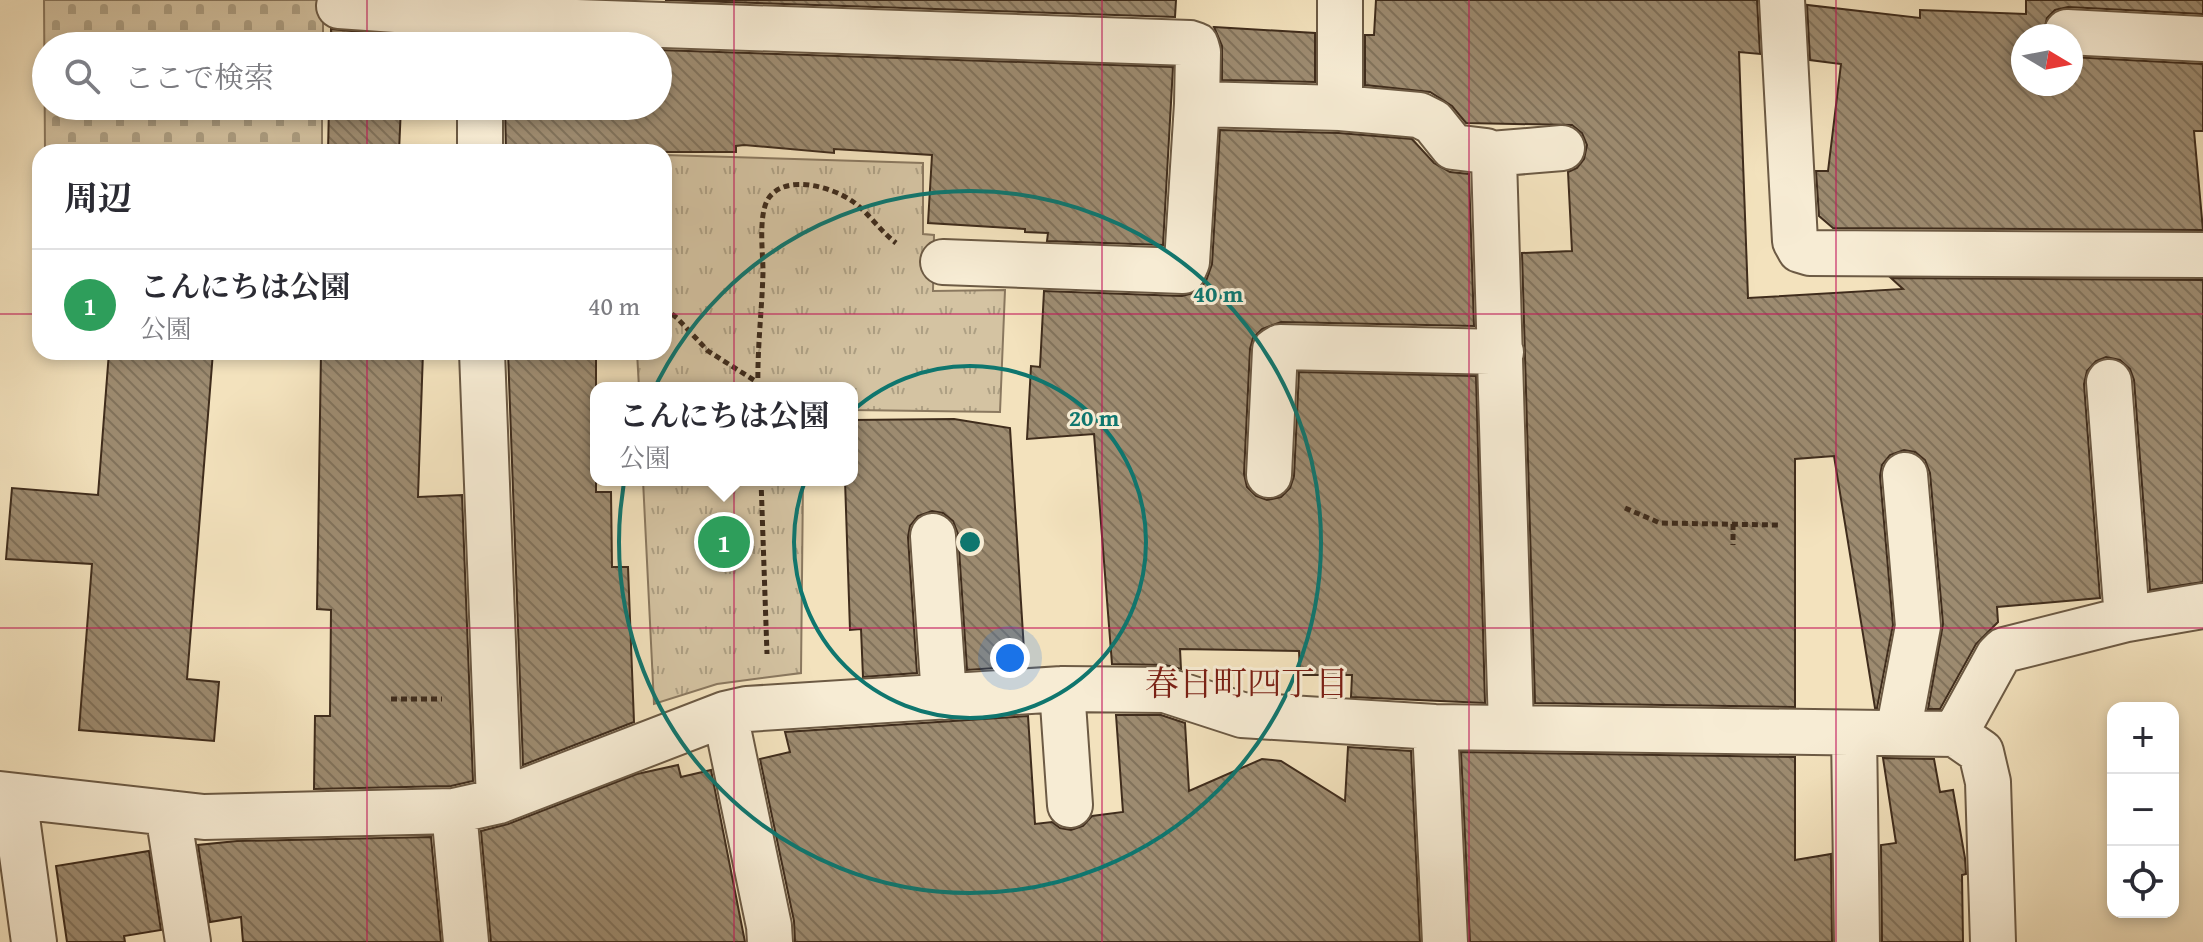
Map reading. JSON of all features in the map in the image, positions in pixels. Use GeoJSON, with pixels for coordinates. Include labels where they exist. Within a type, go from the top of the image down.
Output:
{"type":"FeatureCollection","features":[{"type":"Feature","properties":{"kind":"street"},"geometry":{"type":"LineString","coordinates":[[1340,0],[1340,108]]}},
{"type":"Feature","properties":{"kind":"street"},"geometry":{"type":"LineString","coordinates":[[1782,0],[1795,241],[1800,250],[1810,253],[2203,255]]}},
{"type":"Feature","properties":{"kind":"street"},"geometry":{"type":"LineString","coordinates":[[339,6],[467,15],[480,32]]}},
{"type":"Feature","properties":{"kind":"street"},"geometry":{"type":"LineString","coordinates":[[483,32],[489,19],[1196,45],[1197,104],[1187,262],[1183,271],[943,262]]}},
{"type":"Feature","properties":{"kind":"street"},"geometry":{"type":"LineString","coordinates":[[2083,33],[2203,39]]}},
{"type":"Feature","properties":{"kind":"street"},"geometry":{"type":"LineString","coordinates":[[1197,104],[1340,108],[1419,115],[1433,122],[1453,147],[1486,151],[1494,159],[1511,727]]}},
{"type":"Feature","properties":{"kind":"street"},"geometry":{"type":"LineString","coordinates":[[480,120],[480,144]]}},
{"type":"Feature","properties":{"kind":"street"},"geometry":{"type":"LineString","coordinates":[[1491,154],[1562,148]]}},
{"type":"Feature","properties":{"kind":"street"},"geometry":{"type":"LineString","coordinates":[[1269,475],[1275,350],[1280,347],[1501,352]]}},
{"type":"Feature","properties":{"kind":"street"},"geometry":{"type":"LineString","coordinates":[[482,360],[499,801]]}},
{"type":"Feature","properties":{"kind":"street"},"geometry":{"type":"LineString","coordinates":[[2109,382],[2127,619]]}},
{"type":"Feature","properties":{"kind":"street"},"geometry":{"type":"LineString","coordinates":[[1898,733],[1918,626],[1905,475]]}},
{"type":"Feature","properties":{"kind":"street"},"geometry":{"type":"LineString","coordinates":[[933,536],[944,697]]}},
{"type":"Feature","properties":{"kind":"street"},"geometry":{"type":"LineString","coordinates":[[1955,734],[2004,650],[2127,619],[2203,606]]}},
{"type":"Feature","properties":{"kind":"street"},"geometry":{"type":"LineString","coordinates":[[1062,689],[1070,805]]}},
{"type":"Feature","properties":{"kind":"street"},"geometry":{"type":"LineString","coordinates":[[34,942],[7,795],[204,817],[454,811],[499,801],[725,714],[747,709],[1062,689],[1165,690],[1242,715],[1435,727],[1955,734],[1981,752],[1988,782],[1993,942]]}},
{"type":"Feature","properties":{"kind":"street"},"geometry":{"type":"LineString","coordinates":[[725,714],[770,942]]}},
{"type":"Feature","properties":{"kind":"street"},"geometry":{"type":"LineString","coordinates":[[1435,727],[1445,942]]}},
{"type":"Feature","properties":{"kind":"street"},"geometry":{"type":"LineString","coordinates":[[1854,733],[1857,942]]}},
{"type":"Feature","properties":{"kind":"street"},"geometry":{"type":"LineString","coordinates":[[454,811],[466,942]]}},
{"type":"Feature","properties":{"kind":"street"},"geometry":{"type":"LineString","coordinates":[[168,813],[188,942]]}},
{"type":"Feature","properties":{"kind":"path"},"geometry":{"type":"LineString","coordinates":[[758,382],[763,271],[761,231],[768,199],[782,189],[804,183],[828,189],[853,201],[881,231],[923,263],[943,262]]}},
{"type":"Feature","properties":{"kind":"path"},"geometry":{"type":"LineString","coordinates":[[672,314],[708,351],[754,382]]}},
{"type":"Feature","properties":{"kind":"path"},"geometry":{"type":"LineString","coordinates":[[761,486],[769,707]]}},
{"type":"Feature","properties":{"kind":"path"},"geometry":{"type":"LineString","coordinates":[[1625,508],[1660,523],[1779,525]]}},
{"type":"Feature","properties":{"kind":"path"},"geometry":{"type":"LineString","coordinates":[[1733,524],[1733,545]]}},
{"type":"Feature","properties":{"kind":"green space"},"geometry":{"type":"Polygon","coordinates":[[[44,0],[323,0],[323,32],[44,32],[44,0]]]}},
{"type":"Feature","properties":{"kind":"green space"},"geometry":{"type":"Polygon","coordinates":[[[45,120],[322,120],[322,144],[45,144],[45,120]]]}},
{"type":"Feature","properties":{"kind":"green space"},"geometry":{"type":"Polygon","coordinates":[[[672,155],[923,163],[923,234],[934,235],[933,291],[1005,290],[1000,412],[858,410],[858,382],[639,382],[637,360],[672,360],[672,155]]]}},
{"type":"Feature","properties":{"kind":"green space"},"geometry":{"type":"Polygon","coordinates":[[[643,486],[803,486],[801,673],[717,684],[654,704],[643,486]]]}},
{"type":"Feature","properties":{"kind":"building"},"geometry":{"type":"Polygon","coordinates":[[[665,0],[1176,0],[1175,17],[665,0]]]}},
{"type":"Feature","properties":{"kind":"building"},"geometry":{"type":"Polygon","coordinates":[[[1376,0],[1757,0],[1760,54],[1739,52],[1748,298],[1903,289],[1891,278],[2203,280],[2203,582],[2150,590],[2134,380],[2130,369],[2120,360],[2106,357],[2096,361],[2087,371],[2084,384],[2100,598],[1997,607],[1998,622],[1976,644],[1940,709],[1928,709],[1943,624],[1930,473],[1925,460],[1915,452],[1904,450],[1890,455],[1882,465],[1880,476],[1893,625],[1877,708],[1834,456],[1795,459],[1795,707],[1535,703],[1522,253],[1572,251],[1568,172],[1577,168],[1584,159],[1587,145],[1582,133],[1572,125],[1466,123],[1452,106],[1430,92],[1365,85],[1365,35],[1374,35],[1376,0]]]}},
{"type":"Feature","properties":{"kind":"building"},"geometry":{"type":"Polygon","coordinates":[[[2026,0],[2203,0],[2203,14],[2068,7],[2055,10],[2046,24],[2011,24],[2011,96],[2083,96],[2083,58],[2203,64],[2203,131],[2194,131],[2203,230],[1833,228],[1819,216],[1816,171],[1828,171],[1841,64],[1810,60],[1807,5],[1920,18],[1920,10],[2026,14],[2026,0]]]}},
{"type":"Feature","properties":{"kind":"building"},"geometry":{"type":"Polygon","coordinates":[[[1214,27],[1315,33],[1315,82],[1222,80],[1222,46],[1214,27]]]}},
{"type":"Feature","properties":{"kind":"building"},"geometry":{"type":"Polygon","coordinates":[[[331,29],[362,32],[331,32],[331,29]]]}},
{"type":"Feature","properties":{"kind":"building"},"geometry":{"type":"Polygon","coordinates":[[[672,50],[1173,67],[1163,245],[1047,241],[1048,233],[1025,232],[1025,229],[928,223],[932,155],[834,149],[834,153],[744,145],[736,146],[736,152],[672,152],[672,144],[506,144],[505,120],[672,120],[672,50]]]}},
{"type":"Feature","properties":{"kind":"building"},"geometry":{"type":"Polygon","coordinates":[[[329,120],[400,120],[399,144],[328,144],[329,120]]]}},
{"type":"Feature","properties":{"kind":"building"},"geometry":{"type":"Polygon","coordinates":[[[1220,130],[1339,133],[1412,139],[1434,163],[1450,172],[1469,174],[1474,326],[1281,322],[1262,329],[1253,338],[1250,349],[1244,474],[1247,487],[1256,496],[1267,500],[1281,497],[1290,488],[1294,476],[1299,372],[1476,376],[1485,703],[1351,697],[1352,675],[1300,675],[1299,651],[1180,649],[1181,669],[1165,665],[1112,664],[1094,434],[1027,439],[1031,366],[1040,367],[1044,291],[1182,296],[1197,292],[1206,281],[1212,264],[1220,130]]]}},
{"type":"Feature","properties":{"kind":"building"},"geometry":{"type":"Polygon","coordinates":[[[108,360],[212,360],[187,679],[219,682],[214,741],[79,730],[92,564],[6,559],[12,488],[98,495],[108,360]]]}},
{"type":"Feature","properties":{"kind":"building"},"geometry":{"type":"Polygon","coordinates":[[[321,360],[423,360],[418,497],[462,495],[473,781],[451,786],[314,789],[315,716],[330,716],[331,610],[317,609],[321,360]]]}},
{"type":"Feature","properties":{"kind":"building"},"geometry":{"type":"Polygon","coordinates":[[[508,360],[596,360],[596,382],[590,382],[590,486],[596,486],[596,492],[611,492],[612,567],[628,567],[634,722],[523,765],[508,360]]]}},
{"type":"Feature","properties":{"kind":"building"},"geometry":{"type":"Polygon","coordinates":[[[954,419],[1010,428],[1025,666],[967,670],[958,534],[953,521],[943,513],[932,511],[918,516],[910,526],[908,537],[917,673],[863,677],[861,629],[850,630],[845,486],[858,486],[858,420],[954,419]]]}},
{"type":"Feature","properties":{"kind":"building"},"geometry":{"type":"Polygon","coordinates":[[[1116,715],[1161,715],[1185,723],[1189,791],[1262,759],[1281,761],[1345,801],[1348,747],[1411,751],[1420,942],[795,942],[794,921],[760,759],[790,752],[785,732],[1028,716],[1035,824],[1052,822],[1060,828],[1071,830],[1083,826],[1092,816],[1123,812],[1116,715]]]}},
{"type":"Feature","properties":{"kind":"building"},"geometry":{"type":"Polygon","coordinates":[[[1461,752],[1795,757],[1795,860],[1831,854],[1832,942],[1470,942],[1461,752]]]}},
{"type":"Feature","properties":{"kind":"building"},"geometry":{"type":"Polygon","coordinates":[[[1883,758],[1934,759],[1940,792],[1953,790],[1965,858],[1966,874],[1962,875],[1963,942],[1882,942],[1881,845],[1896,843],[1883,758]]]}},
{"type":"Feature","properties":{"kind":"building"},"geometry":{"type":"Polygon","coordinates":[[[678,765],[681,777],[711,770],[745,942],[491,942],[481,831],[508,824],[637,774],[678,765]]]}},
{"type":"Feature","properties":{"kind":"building"},"geometry":{"type":"Polygon","coordinates":[[[431,837],[441,942],[243,942],[241,917],[210,922],[198,845],[237,841],[431,837]]]}},
{"type":"Feature","properties":{"kind":"building"},"geometry":{"type":"Polygon","coordinates":[[[149,851],[161,930],[124,936],[125,942],[67,942],[56,866],[149,851]]]}},
{"type":"Feature","properties":{"kind":"place","name":"こんにちは公園"},"geometry":{"type":"Point","coordinates":[724,542]}},
{"type":"Feature","properties":{"kind":"district","name":"春日町四丁目"},"geometry":{"type":"Point","coordinates":[1247,682]}}]}
